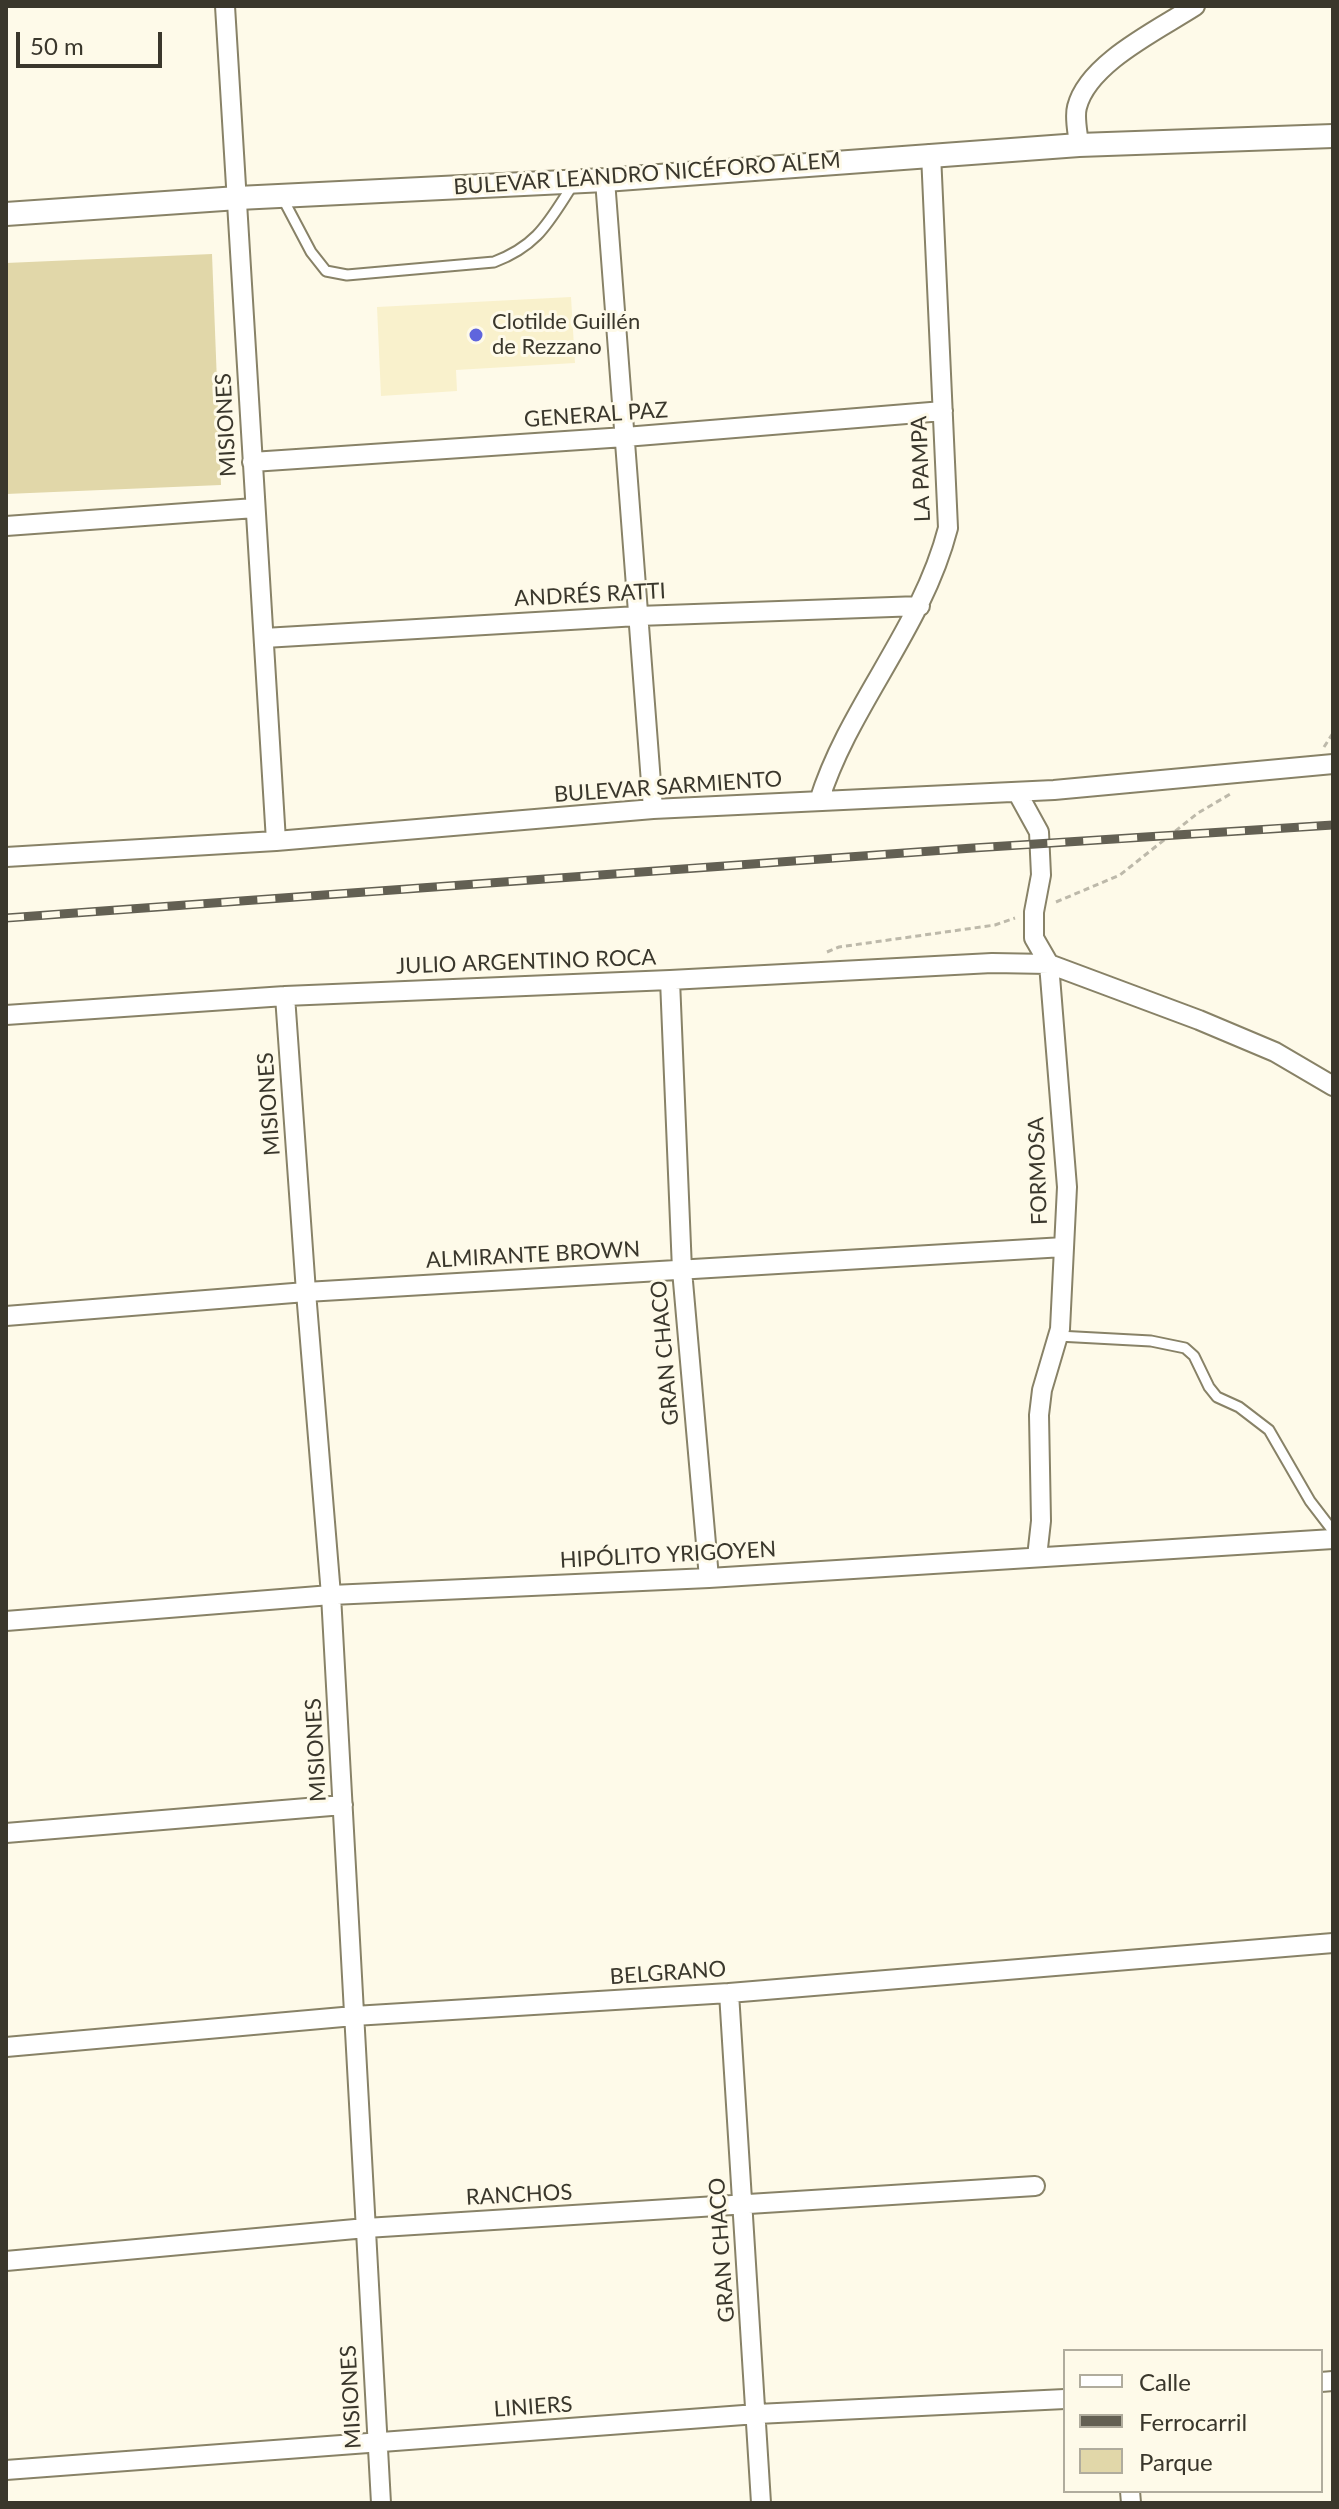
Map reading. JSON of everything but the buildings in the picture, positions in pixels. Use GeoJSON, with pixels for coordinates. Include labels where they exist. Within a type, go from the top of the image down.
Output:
{"type":"FeatureCollection","features":[{"type":"Feature","properties":{"kind":"street","name":"MISIONES"},"geometry":{"type":"LineString","coordinates":[[225,6],[276,841]]}},
{"type":"Feature","properties":{"kind":"street"},"geometry":{"type":"LineString","coordinates":[[1079,145],[1076,108],[1089,80],[1102,66],[1195,6]]}},
{"type":"Feature","properties":{"kind":"street","name":"BULEVAR LEANDRO NICÉFORO ALEM"},"geometry":{"type":"LineString","coordinates":[[6,214],[238,198],[605,180],[1079,145],[1333,136]]}},
{"type":"Feature","properties":{"kind":"street","name":"LA PAMPA"},"geometry":{"type":"LineString","coordinates":[[819,801],[829,771],[920,606],[939,562],[948,528],[931,154]]}},
{"type":"Feature","properties":{"kind":"street"},"geometry":{"type":"LineString","coordinates":[[605,180],[653,809]]}},
{"type":"Feature","properties":{"kind":"street","name":"GENERAL PAZ"},"geometry":{"type":"LineString","coordinates":[[252,462],[625,437],[943,411]]}},
{"type":"Feature","properties":{"kind":"street"},"geometry":{"type":"LineString","coordinates":[[6,526],[255,508]]}},
{"type":"Feature","properties":{"kind":"street","name":"ANDRÉS RATTI"},"geometry":{"type":"LineString","coordinates":[[264,638],[638,616],[920,606]]}},
{"type":"Feature","properties":{"kind":"street","name":"BULEVAR SARMIENTO"},"geometry":{"type":"LineString","coordinates":[[6,857],[276,841],[653,809],[1017,792],[1328,756]]}},
{"type":"Feature","properties":{"kind":"street","name":"FORMOSA"},"geometry":{"type":"LineString","coordinates":[[1017,792],[1039,832],[1041,875],[1034,912],[1034,938],[1049,964],[1067,1187],[1058,1336],[1042,1390],[1039,1415],[1041,1521],[1037,1557]]}},
{"type":"Feature","properties":{"kind":"street","name":"JULIO ARGENTINO ROCA"},"geometry":{"type":"LineString","coordinates":[[6,1015],[285,996],[992,963],[1049,964]]}},
{"type":"Feature","properties":{"kind":"street"},"geometry":{"type":"LineString","coordinates":[[1049,964],[1275,1052],[1333,1086]]}},
{"type":"Feature","properties":{"kind":"street","name":"GRAN CHACO"},"geometry":{"type":"LineString","coordinates":[[670,980],[682,1270],[709,1578]]}},
{"type":"Feature","properties":{"kind":"street","name":"MISIONES"},"geometry":{"type":"LineString","coordinates":[[285,996],[331,1595],[381,2503]]}},
{"type":"Feature","properties":{"kind":"street","name":"ALMIRANTE BROWN"},"geometry":{"type":"LineString","coordinates":[[6,1316],[306,1292],[1064,1247]]}},
{"type":"Feature","properties":{"kind":"street","name":"HIPÓLITO YRIGOYEN"},"geometry":{"type":"LineString","coordinates":[[6,1621],[331,1595],[709,1578],[1333,1539]]}},
{"type":"Feature","properties":{"kind":"street"},"geometry":{"type":"LineString","coordinates":[[6,1833],[343,1805]]}},
{"type":"Feature","properties":{"kind":"street","name":"BELGRANO"},"geometry":{"type":"LineString","coordinates":[[6,2047],[354,2016],[729,1993],[1333,1943]]}},
{"type":"Feature","properties":{"kind":"street","name":"GRAN CHACO"},"geometry":{"type":"LineString","coordinates":[[729,1993],[761,2503]]}},
{"type":"Feature","properties":{"kind":"street","name":"RANCHOS"},"geometry":{"type":"LineString","coordinates":[[6,2261],[366,2228],[1035,2186]]}},
{"type":"Feature","properties":{"kind":"street","name":"LINIERS"},"geometry":{"type":"LineString","coordinates":[[6,2470],[757,2414],[1063,2399]]}},
{"type":"Feature","properties":{"kind":"lane"},"geometry":{"type":"LineString","coordinates":[[282,196],[311,252],[326,271],[347,275],[494,262],[517,253],[538,237],[575,181]]}},
{"type":"Feature","properties":{"kind":"lane"},"geometry":{"type":"LineString","coordinates":[[1058,1336],[1151,1341],[1185,1348],[1194,1356],[1217,1397],[1239,1407],[1269,1430],[1310,1501],[1333,1531]]}},
{"type":"Feature","properties":{"kind":"path"},"geometry":{"type":"LineString","coordinates":[[1328,756],[1333,733]]}},
{"type":"Feature","properties":{"kind":"path"},"geometry":{"type":"LineString","coordinates":[[826,952],[839,947],[995,925],[1034,912],[1120,875],[1198,813],[1235,791]]}},
{"type":"Feature","properties":{"kind":"shaded area","name":"Clotilde Guillén de Rezzano"},"geometry":{"type":"Polygon","coordinates":[[[571,297],[575,363],[456,370],[457,391],[381,396],[377,307],[571,297]]]}},
{"type":"Feature","properties":{"kind":"green space"},"geometry":{"type":"Polygon","coordinates":[[[212,254],[221,485],[6,494],[6,263],[212,254]]]}},
{"type":"Feature","properties":{"kind":"railway"},"geometry":{"type":"LineString","coordinates":[[6,918],[1333,825]]}},
{"type":"Feature","properties":{"kind":"place","name":"Clotilde Guillén de Rezzano"},"geometry":{"type":"Point","coordinates":[476,335]}}]}
